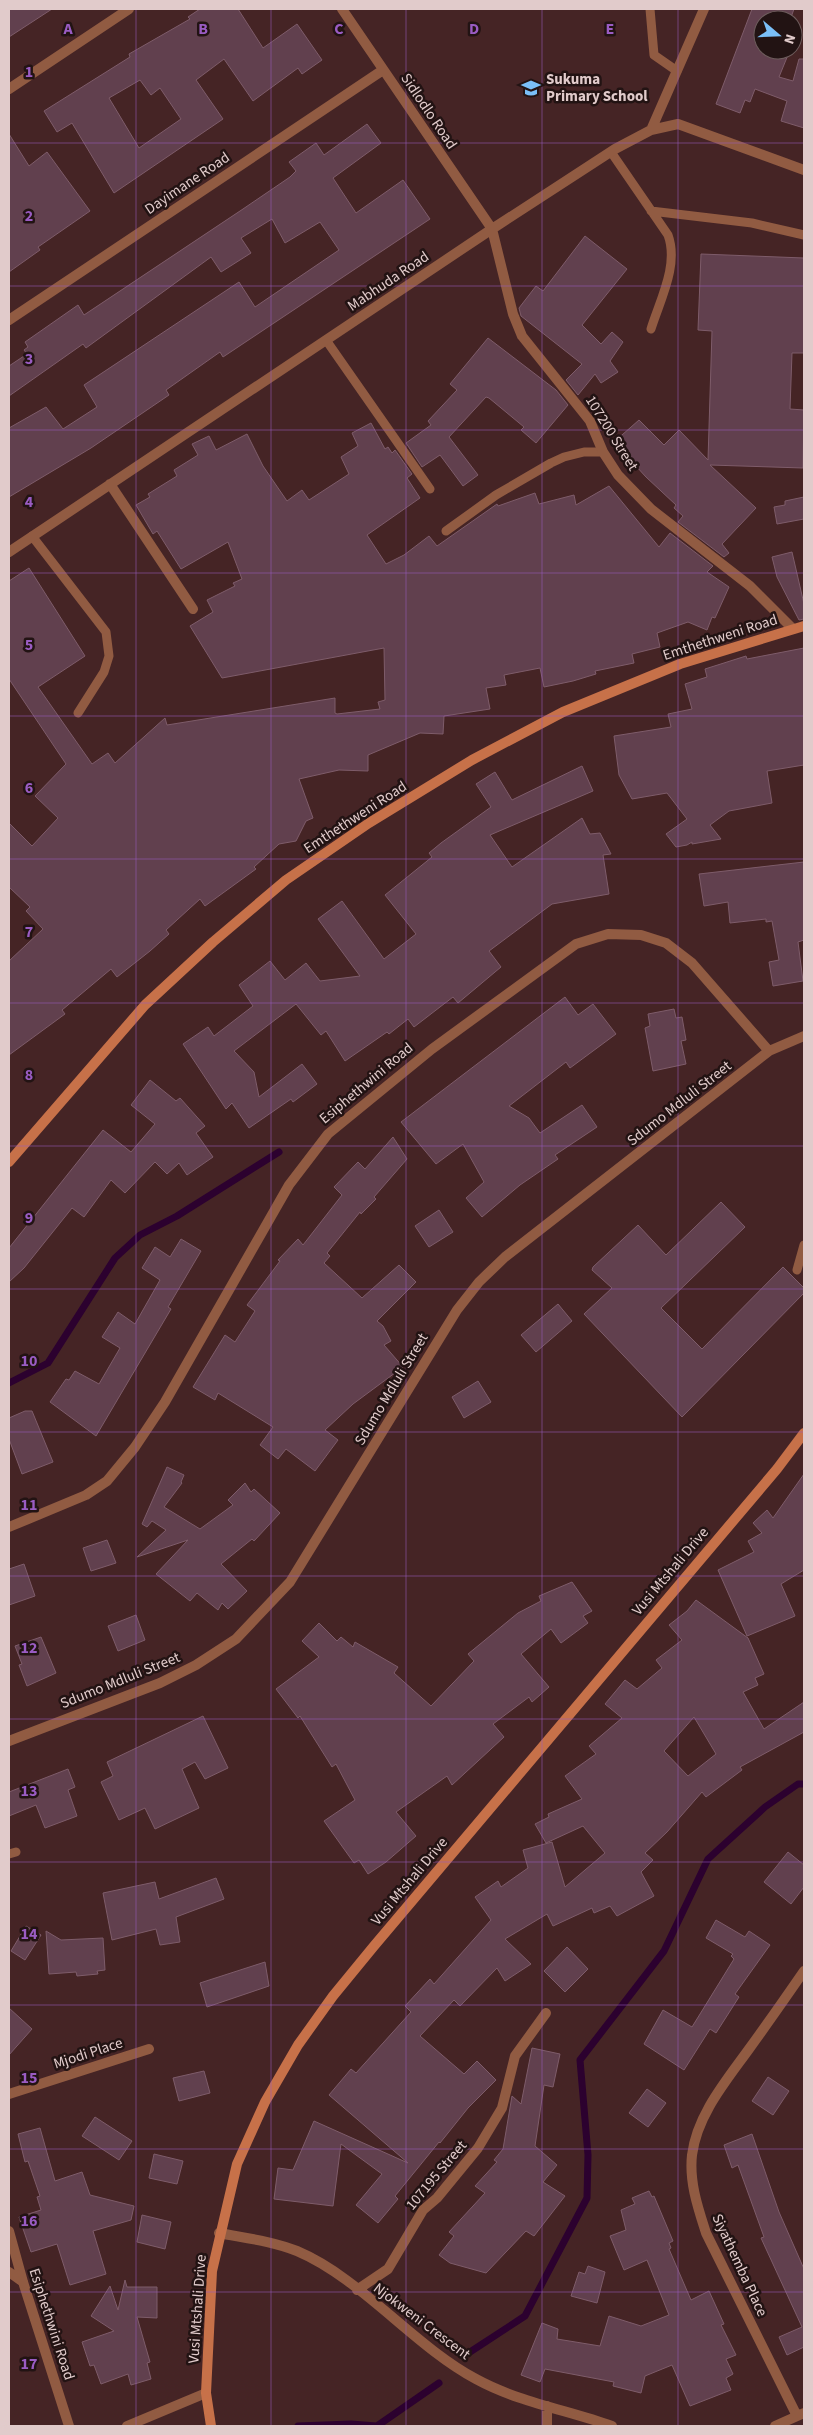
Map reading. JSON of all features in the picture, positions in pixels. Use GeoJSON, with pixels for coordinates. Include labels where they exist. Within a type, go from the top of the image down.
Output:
{"type":"FeatureCollection","features":[{"type":"Feature","properties":{"kind":"street"},"geometry":{"type":"LineString","coordinates":[[9,89],[129,9]]}},
{"type":"Feature","properties":{"kind":"street","name":"Sidlodlo Road"},"geometry":{"type":"LineString","coordinates":[[342,9],[492,229]]}},
{"type":"Feature","properties":{"kind":"street"},"geometry":{"type":"LineString","coordinates":[[651,130],[704,9]]}},
{"type":"Feature","properties":{"kind":"street","name":"Dayimane Road"},"geometry":{"type":"LineString","coordinates":[[9,320],[383,70]]}},
{"type":"Feature","properties":{"kind":"street","name":"Mabhuda Road"},"geometry":{"type":"LineString","coordinates":[[9,552],[492,229],[611,152],[651,130],[678,124],[804,170]]}},
{"type":"Feature","properties":{"kind":"street","name":"107200 Street"},"geometry":{"type":"LineString","coordinates":[[492,229],[513,314],[522,336],[590,421],[603,452],[618,475],[651,509],[750,586],[793,629]]}},
{"type":"Feature","properties":{"kind":"street"},"geometry":{"type":"LineString","coordinates":[[110,484],[192,609]]}},
{"type":"Feature","properties":{"kind":"street","name":"Emthethweni Road"},"geometry":{"type":"LineString","coordinates":[[9,1162],[145,1004],[213,942],[286,880],[369,823],[472,760],[563,712],[680,664],[804,626]]}},
{"type":"Feature","properties":{"kind":"street","name":"Esiphethwini Road"},"geometry":{"type":"LineString","coordinates":[[9,1527],[86,1494],[107,1481],[135,1447],[165,1402],[289,1185],[328,1134],[432,1049],[576,944],[608,934],[642,935],[666,943],[692,963],[769,1051]]}},
{"type":"Feature","properties":{"kind":"street","name":"Sdumo Mdluli Street"},"geometry":{"type":"LineString","coordinates":[[9,1741],[160,1683],[196,1666],[236,1639],[290,1582],[457,1310],[480,1282],[505,1257],[769,1051],[804,1036]]}},
{"type":"Feature","properties":{"kind":"street","name":"Vusi Mtshali Drive"},"geometry":{"type":"LineString","coordinates":[[211,2426],[206,2393],[212,2271],[219,2233],[237,2164],[265,2102],[298,2045],[333,1996],[777,1469],[804,1433]]}},
{"type":"Feature","properties":{"kind":"street","name":"Siyathemba Place"},"geometry":{"type":"LineString","coordinates":[[801,2415],[706,2233],[696,2204],[692,2178],[692,2155],[697,2131],[716,2095],[804,1972]]}},
{"type":"Feature","properties":{"kind":"street","name":"107195 Street"},"geometry":{"type":"LineString","coordinates":[[357,2290],[388,2269],[423,2210],[447,2187],[456,2173],[478,2148],[502,2108],[515,2056],[546,2013]]}},
{"type":"Feature","properties":{"kind":"street","name":"Mjodi Place"},"geometry":{"type":"LineString","coordinates":[[9,2094],[149,2049]]}},
{"type":"Feature","properties":{"kind":"street","name":"Esiphethwini Road"},"geometry":{"type":"LineString","coordinates":[[9,2231],[23,2282],[69,2426]]}},
{"type":"Feature","properties":{"kind":"street","name":"Njokweni Crescent"},"geometry":{"type":"LineString","coordinates":[[219,2233],[272,2242],[298,2252],[322,2264],[446,2360],[476,2379],[547,2406],[612,2426]]}},
{"type":"Feature","properties":{"kind":"street"},"geometry":{"type":"LineString","coordinates":[[9,2272],[23,2282]]}},
{"type":"Feature","properties":{"kind":"street"},"geometry":{"type":"LineString","coordinates":[[127,2426],[206,2393]]}},
{"type":"Feature","properties":{"kind":"street"},"geometry":{"type":"LineString","coordinates":[[546,2426],[547,2406]]}},
{"type":"Feature","properties":{"kind":"street"},"geometry":{"type":"LineString","coordinates":[[775,2426],[801,2415]]}},
{"type":"Feature","properties":{"kind":"lane"},"geometry":{"type":"LineString","coordinates":[[650,9],[654,56],[677,71]]}},
{"type":"Feature","properties":{"kind":"lane"},"geometry":{"type":"LineString","coordinates":[[611,152],[668,235],[672,247],[672,263],[651,329]]}},
{"type":"Feature","properties":{"kind":"lane"},"geometry":{"type":"LineString","coordinates":[[651,211],[737,221],[804,236]]}},
{"type":"Feature","properties":{"kind":"lane"},"geometry":{"type":"LineString","coordinates":[[326,340],[430,489]]}},
{"type":"Feature","properties":{"kind":"lane"},"geometry":{"type":"LineString","coordinates":[[446,531],[496,495],[551,463],[564,457],[584,452],[603,452]]}},
{"type":"Feature","properties":{"kind":"lane"},"geometry":{"type":"LineString","coordinates":[[32,536],[106,632],[109,656],[104,672],[78,714]]}},
{"type":"Feature","properties":{"kind":"lane"},"geometry":{"type":"LineString","coordinates":[[797,1270],[804,1245]]}},
{"type":"Feature","properties":{"kind":"building"},"geometry":{"type":"Polygon","coordinates":[[[9,9],[52,9],[9,37],[9,9]]]}},
{"type":"Feature","properties":{"kind":"building"},"geometry":{"type":"Polygon","coordinates":[[[200,9],[238,9],[263,48],[297,24],[322,60],[302,74],[298,68],[253,101],[224,59],[196,80],[223,119],[114,193],[72,123],[57,132],[44,111],[130,57],[129,54],[190,19],[188,17],[200,9]],[[140,80],[109,98],[139,148],[181,119],[160,88],[151,95],[140,80]]]}},
{"type":"Feature","properties":{"kind":"building"},"geometry":{"type":"Polygon","coordinates":[[[752,9],[794,9],[753,10],[753,60],[786,60],[779,77],[793,81],[799,60],[804,59],[804,128],[781,121],[787,101],[755,89],[750,102],[745,100],[740,113],[716,104],[752,9]]]}},
{"type":"Feature","properties":{"kind":"building"},"geometry":{"type":"Polygon","coordinates":[[[367,124],[381,143],[333,178],[356,213],[403,180],[430,219],[223,357],[220,352],[166,390],[169,395],[91,448],[9,497],[9,428],[46,407],[63,429],[97,407],[84,385],[239,282],[255,307],[339,250],[320,222],[285,243],[272,219],[241,238],[251,253],[221,272],[211,257],[86,348],[83,344],[9,396],[9,366],[27,354],[24,350],[28,347],[25,342],[78,305],[84,315],[290,177],[296,171],[289,162],[316,143],[324,155],[367,124]]]}},
{"type":"Feature","properties":{"kind":"building"},"geometry":{"type":"Polygon","coordinates":[[[9,134],[29,166],[47,152],[90,211],[38,247],[40,250],[9,272],[9,134]]]}},
{"type":"Feature","properties":{"kind":"building"},"geometry":{"type":"Polygon","coordinates":[[[585,236],[627,269],[582,325],[601,344],[612,332],[623,342],[610,361],[618,372],[601,383],[595,374],[578,395],[566,380],[582,364],[521,316],[519,308],[536,286],[543,291],[585,236]]]}},
{"type":"Feature","properties":{"kind":"building"},"geometry":{"type":"Polygon","coordinates":[[[701,254],[804,258],[804,353],[792,353],[790,409],[804,410],[803,468],[710,465],[756,508],[722,544],[729,553],[724,557],[678,522],[683,516],[674,508],[676,505],[646,477],[614,442],[639,420],[664,445],[679,430],[708,460],[712,331],[698,330],[701,254]]]}},
{"type":"Feature","properties":{"kind":"building"},"geometry":{"type":"Polygon","coordinates":[[[488,338],[556,390],[568,405],[536,443],[521,430],[524,427],[486,397],[449,437],[478,475],[463,486],[440,455],[422,467],[406,443],[431,425],[428,421],[457,390],[450,384],[488,338]]]}},
{"type":"Feature","properties":{"kind":"building"},"geometry":{"type":"Polygon","coordinates":[[[371,423],[385,449],[388,447],[392,453],[395,450],[412,474],[407,478],[420,498],[367,535],[386,564],[404,555],[429,536],[437,546],[497,504],[498,506],[535,493],[539,504],[574,495],[576,505],[609,486],[659,547],[670,533],[713,566],[707,572],[729,587],[715,618],[712,617],[707,630],[688,622],[657,633],[660,647],[632,654],[634,663],[595,671],[596,674],[573,681],[544,687],[540,668],[504,675],[506,685],[486,688],[490,709],[444,716],[443,734],[420,733],[368,755],[368,771],[339,770],[299,779],[313,818],[306,821],[296,841],[279,844],[254,867],[256,869],[205,906],[200,899],[166,930],[169,934],[150,951],[117,977],[111,969],[62,1010],[65,1014],[9,1055],[9,961],[43,929],[26,911],[30,907],[9,887],[9,823],[32,846],[58,818],[35,796],[66,764],[9,679],[9,581],[29,568],[85,656],[38,687],[92,764],[108,753],[115,763],[165,718],[167,725],[335,698],[335,713],[337,714],[380,709],[378,702],[385,700],[384,648],[222,678],[190,626],[213,612],[207,600],[235,586],[233,583],[242,579],[228,542],[181,569],[157,531],[153,534],[136,505],[150,497],[148,494],[177,476],[174,470],[198,455],[192,444],[209,436],[216,450],[247,434],[263,466],[287,501],[302,490],[309,500],[349,474],[341,457],[358,446],[352,433],[371,423]]]}},
{"type":"Feature","properties":{"kind":"building"},"geometry":{"type":"Polygon","coordinates":[[[804,497],[804,519],[777,524],[774,507],[785,505],[785,501],[804,497]]]}},
{"type":"Feature","properties":{"kind":"building"},"geometry":{"type":"Polygon","coordinates":[[[792,552],[804,604],[804,619],[799,620],[777,577],[772,557],[792,552]]]}},
{"type":"Feature","properties":{"kind":"building"},"geometry":{"type":"Polygon","coordinates":[[[804,648],[804,765],[767,771],[772,803],[729,811],[710,825],[721,839],[692,844],[692,842],[676,847],[666,834],[687,819],[667,793],[632,799],[619,775],[614,736],[671,727],[668,714],[692,709],[685,684],[707,677],[705,669],[746,656],[747,659],[804,648]]]}},
{"type":"Feature","properties":{"kind":"building"},"geometry":{"type":"Polygon","coordinates":[[[582,766],[593,791],[490,835],[512,867],[582,818],[590,834],[600,833],[611,854],[603,855],[609,894],[552,904],[489,951],[501,967],[458,1003],[453,997],[414,1027],[408,1019],[389,1034],[387,1032],[345,1061],[326,1031],[321,1035],[296,1004],[234,1051],[254,1072],[259,1097],[302,1064],[317,1084],[293,1102],[291,1099],[249,1128],[232,1103],[226,1109],[183,1044],[208,1027],[214,1036],[253,1006],[239,985],[270,961],[285,980],[306,963],[320,981],[360,976],[318,919],[342,901],[384,959],[416,934],[385,895],[432,857],[429,853],[441,843],[491,807],[476,784],[495,772],[512,800],[582,766]]]}},
{"type":"Feature","properties":{"kind":"building"},"geometry":{"type":"Polygon","coordinates":[[[804,862],[804,940],[798,942],[803,981],[773,986],[769,962],[779,960],[772,921],[766,922],[766,919],[730,923],[728,902],[704,906],[699,874],[804,862]]]}},
{"type":"Feature","properties":{"kind":"building"},"geometry":{"type":"Polygon","coordinates":[[[565,997],[578,1015],[593,1004],[616,1034],[570,1068],[566,1062],[509,1106],[529,1118],[540,1133],[582,1105],[597,1127],[555,1155],[558,1159],[520,1185],[482,1217],[466,1198],[484,1182],[463,1144],[436,1164],[401,1122],[565,997]]]}},
{"type":"Feature","properties":{"kind":"building"},"geometry":{"type":"Polygon","coordinates":[[[674,1009],[676,1018],[682,1017],[686,1040],[681,1041],[686,1064],[653,1071],[645,1028],[650,1026],[648,1014],[674,1009]]]}},
{"type":"Feature","properties":{"kind":"building"},"geometry":{"type":"Polygon","coordinates":[[[150,1080],[176,1101],[180,1098],[205,1126],[196,1133],[213,1157],[187,1175],[179,1163],[167,1174],[155,1162],[125,1193],[111,1180],[84,1217],[72,1208],[24,1268],[9,1282],[9,1248],[103,1130],[131,1152],[155,1124],[131,1105],[150,1080]]]}},
{"type":"Feature","properties":{"kind":"building"},"geometry":{"type":"Polygon","coordinates":[[[393,1137],[407,1159],[374,1197],[376,1199],[361,1214],[360,1212],[327,1253],[330,1256],[324,1263],[362,1298],[399,1265],[416,1282],[377,1321],[383,1326],[391,1341],[384,1345],[403,1367],[353,1404],[325,1430],[338,1440],[315,1471],[286,1449],[278,1459],[260,1445],[273,1427],[218,1393],[215,1400],[193,1387],[225,1335],[235,1342],[255,1311],[247,1305],[280,1261],[278,1260],[298,1239],[303,1245],[342,1195],[334,1187],[358,1162],[365,1169],[393,1137]]]}},
{"type":"Feature","properties":{"kind":"building"},"geometry":{"type":"Polygon","coordinates":[[[721,1202],[745,1227],[661,1308],[702,1349],[783,1267],[804,1288],[804,1293],[682,1417],[584,1314],[612,1288],[592,1270],[593,1267],[638,1225],[666,1255],[721,1202]]]}},
{"type":"Feature","properties":{"kind":"building"},"geometry":{"type":"Polygon","coordinates":[[[439,1210],[453,1232],[429,1247],[415,1226],[439,1210]]]}},
{"type":"Feature","properties":{"kind":"building"},"geometry":{"type":"Polygon","coordinates":[[[181,1239],[201,1251],[168,1307],[171,1309],[96,1436],[50,1402],[66,1379],[69,1380],[75,1371],[99,1384],[120,1348],[102,1337],[118,1312],[135,1324],[160,1280],[142,1268],[155,1247],[170,1257],[181,1239]]]}},
{"type":"Feature","properties":{"kind":"building"},"geometry":{"type":"Polygon","coordinates":[[[558,1304],[572,1321],[536,1352],[521,1335],[558,1304]]]}},
{"type":"Feature","properties":{"kind":"building"},"geometry":{"type":"Polygon","coordinates":[[[478,1381],[491,1402],[464,1418],[452,1397],[478,1381]]]}},
{"type":"Feature","properties":{"kind":"building"},"geometry":{"type":"Polygon","coordinates":[[[25,1411],[32,1411],[53,1462],[22,1474],[9,1439],[9,1418],[25,1411]]]}},
{"type":"Feature","properties":{"kind":"building"},"geometry":{"type":"Polygon","coordinates":[[[167,1467],[184,1475],[182,1483],[164,1507],[200,1529],[233,1505],[228,1500],[245,1483],[251,1492],[254,1489],[280,1513],[254,1541],[252,1539],[221,1564],[247,1591],[228,1609],[222,1603],[218,1610],[197,1593],[190,1601],[156,1574],[188,1540],[137,1557],[166,1530],[152,1521],[147,1527],[142,1524],[167,1467]]]}},
{"type":"Feature","properties":{"kind":"building"},"geometry":{"type":"Polygon","coordinates":[[[804,1474],[804,1570],[781,1584],[795,1616],[747,1636],[718,1570],[754,1552],[748,1541],[762,1533],[753,1523],[767,1510],[773,1518],[804,1474]]]}},
{"type":"Feature","properties":{"kind":"building"},"geometry":{"type":"Polygon","coordinates":[[[107,1540],[116,1563],[91,1571],[83,1548],[107,1540]]]}},
{"type":"Feature","properties":{"kind":"building"},"geometry":{"type":"Polygon","coordinates":[[[24,1564],[35,1596],[9,1605],[9,1569],[24,1564]]]}},
{"type":"Feature","properties":{"kind":"building"},"geometry":{"type":"Polygon","coordinates":[[[572,1582],[592,1611],[583,1616],[588,1623],[561,1643],[551,1629],[521,1654],[549,1687],[532,1702],[529,1697],[493,1724],[504,1737],[452,1785],[447,1776],[396,1812],[416,1836],[386,1862],[368,1874],[359,1860],[354,1863],[324,1821],[355,1800],[336,1764],[332,1767],[300,1716],[298,1718],[276,1689],[319,1657],[302,1641],[319,1623],[337,1641],[341,1637],[353,1647],[355,1642],[398,1667],[394,1673],[431,1706],[474,1661],[468,1654],[518,1613],[541,1601],[539,1596],[572,1582]]]}},
{"type":"Feature","properties":{"kind":"building"},"geometry":{"type":"Polygon","coordinates":[[[696,1600],[748,1638],[764,1674],[755,1678],[758,1685],[743,1692],[764,1729],[804,1702],[804,1732],[740,1767],[742,1770],[706,1797],[702,1792],[667,1832],[645,1853],[653,1860],[641,1872],[654,1896],[617,1916],[610,1906],[594,1913],[592,1908],[553,1926],[547,1914],[505,1939],[531,1964],[505,1981],[497,1968],[460,2006],[454,2000],[420,2036],[464,2074],[477,2061],[496,2080],[468,2108],[439,2142],[395,2196],[398,2199],[378,2223],[356,2205],[382,2174],[341,2144],[333,2206],[274,2199],[278,2168],[293,2170],[314,2121],[408,2163],[329,2095],[351,2069],[356,2073],[411,2012],[405,2006],[430,1979],[434,1984],[491,1920],[475,1897],[498,1881],[501,1887],[528,1868],[523,1850],[552,1842],[565,1887],[605,1853],[583,1826],[546,1843],[535,1824],[549,1817],[548,1814],[582,1799],[565,1776],[596,1754],[589,1746],[622,1718],[605,1704],[625,1680],[637,1689],[662,1668],[656,1660],[682,1640],[669,1625],[687,1611],[696,1600]],[[694,1717],[664,1751],[688,1776],[716,1754],[694,1717]]]}},
{"type":"Feature","properties":{"kind":"building"},"geometry":{"type":"Polygon","coordinates":[[[136,1615],[145,1640],[118,1651],[108,1626],[136,1615]]]}},
{"type":"Feature","properties":{"kind":"building"},"geometry":{"type":"Polygon","coordinates":[[[41,1637],[56,1673],[27,1686],[19,1665],[22,1664],[15,1646],[41,1637]]]}},
{"type":"Feature","properties":{"kind":"building"},"geometry":{"type":"Polygon","coordinates":[[[203,1716],[228,1768],[205,1779],[195,1762],[182,1769],[199,1808],[155,1829],[145,1808],[119,1820],[101,1782],[113,1776],[107,1762],[203,1716]]]}},
{"type":"Feature","properties":{"kind":"building"},"geometry":{"type":"Polygon","coordinates":[[[68,1769],[75,1787],[68,1790],[77,1816],[45,1828],[36,1805],[9,1816],[9,1792],[68,1769]]]}},
{"type":"Feature","properties":{"kind":"building"},"geometry":{"type":"Polygon","coordinates":[[[788,1852],[804,1865],[804,1887],[791,1904],[764,1882],[788,1852]]]}},
{"type":"Feature","properties":{"kind":"building"},"geometry":{"type":"Polygon","coordinates":[[[216,1878],[224,1899],[176,1917],[180,1942],[160,1945],[156,1929],[112,1940],[103,1893],[155,1882],[159,1899],[216,1878]]]}},
{"type":"Feature","properties":{"kind":"building"},"geometry":{"type":"Polygon","coordinates":[[[716,1920],[745,1937],[749,1931],[770,1945],[735,1994],[739,1997],[716,2033],[710,2029],[684,2070],[644,2044],[663,2010],[692,2027],[734,1959],[731,1956],[733,1954],[706,1938],[716,1920]]]}},
{"type":"Feature","properties":{"kind":"building"},"geometry":{"type":"Polygon","coordinates":[[[26,1926],[41,1935],[25,1960],[11,1951],[26,1926]]]}},
{"type":"Feature","properties":{"kind":"building"},"geometry":{"type":"Polygon","coordinates":[[[46,1931],[61,1940],[103,1938],[105,1970],[97,1971],[98,1974],[77,1976],[76,1972],[49,1974],[46,1931]]]}},
{"type":"Feature","properties":{"kind":"building"},"geometry":{"type":"Polygon","coordinates":[[[567,1947],[588,1969],[565,1992],[544,1971],[567,1947]]]}},
{"type":"Feature","properties":{"kind":"building"},"geometry":{"type":"Polygon","coordinates":[[[265,1962],[269,1986],[207,2007],[200,1983],[265,1962]]]}},
{"type":"Feature","properties":{"kind":"building"},"geometry":{"type":"Polygon","coordinates":[[[9,2008],[32,2029],[9,2055],[9,2008]]]}},
{"type":"Feature","properties":{"kind":"building"},"geometry":{"type":"Polygon","coordinates":[[[532,2048],[560,2054],[553,2087],[544,2085],[535,2146],[557,2165],[543,2182],[565,2196],[534,2236],[526,2231],[486,2273],[450,2263],[439,2255],[454,2236],[449,2232],[485,2193],[475,2186],[497,2162],[494,2160],[503,2149],[512,2096],[521,2104],[532,2048]]]}},
{"type":"Feature","properties":{"kind":"building"},"geometry":{"type":"Polygon","coordinates":[[[204,2071],[210,2093],[179,2101],[173,2078],[204,2071]]]}},
{"type":"Feature","properties":{"kind":"building"},"geometry":{"type":"Polygon","coordinates":[[[768,2077],[789,2091],[773,2115],[752,2101],[768,2077]]]}},
{"type":"Feature","properties":{"kind":"building"},"geometry":{"type":"Polygon","coordinates":[[[647,2089],[666,2103],[648,2127],[629,2113],[647,2089]]]}},
{"type":"Feature","properties":{"kind":"building"},"geometry":{"type":"Polygon","coordinates":[[[95,2117],[132,2141],[119,2160],[82,2136],[95,2117]]]}},
{"type":"Feature","properties":{"kind":"building"},"geometry":{"type":"Polygon","coordinates":[[[40,2128],[55,2181],[82,2172],[90,2195],[134,2206],[131,2220],[93,2231],[106,2274],[70,2285],[57,2244],[31,2252],[19,2217],[41,2210],[37,2197],[40,2196],[28,2161],[25,2162],[18,2134],[40,2128]]]}},
{"type":"Feature","properties":{"kind":"building"},"geometry":{"type":"Polygon","coordinates":[[[752,2134],[779,2212],[804,2269],[804,2347],[787,2355],[779,2337],[802,2327],[761,2238],[764,2237],[738,2165],[732,2168],[724,2145],[752,2134]]]}},
{"type":"Feature","properties":{"kind":"building"},"geometry":{"type":"Polygon","coordinates":[[[154,2154],[183,2161],[177,2184],[149,2178],[154,2154]]]}},
{"type":"Feature","properties":{"kind":"building"},"geometry":{"type":"Polygon","coordinates":[[[649,2191],[652,2197],[654,2196],[673,2241],[669,2243],[671,2248],[669,2249],[691,2300],[709,2291],[724,2324],[721,2325],[736,2355],[726,2359],[733,2374],[726,2378],[731,2390],[690,2406],[672,2365],[645,2376],[641,2393],[613,2386],[614,2382],[545,2369],[540,2382],[521,2375],[542,2323],[558,2329],[557,2339],[600,2346],[609,2316],[641,2326],[669,2315],[647,2260],[624,2270],[610,2236],[626,2230],[621,2210],[635,2204],[632,2198],[649,2191]]]}},
{"type":"Feature","properties":{"kind":"building"},"geometry":{"type":"Polygon","coordinates":[[[142,2215],[171,2222],[165,2249],[137,2242],[142,2215]]]}},
{"type":"Feature","properties":{"kind":"building"},"geometry":{"type":"Polygon","coordinates":[[[588,2266],[605,2272],[597,2303],[571,2296],[579,2272],[585,2274],[588,2266]]]}},
{"type":"Feature","properties":{"kind":"building"},"geometry":{"type":"Polygon","coordinates":[[[125,2280],[127,2287],[157,2287],[157,2318],[137,2317],[150,2362],[147,2363],[151,2379],[131,2385],[128,2374],[101,2384],[94,2365],[90,2366],[82,2342],[114,2331],[91,2316],[110,2286],[118,2310],[125,2280]]]}},
{"type":"Feature","properties":{"kind":"waterway"},"geometry":{"type":"LineString","coordinates":[[9,1383],[48,1363],[115,1258],[140,1235],[177,1216],[279,1152]]}},
{"type":"Feature","properties":{"kind":"waterway"},"geometry":{"type":"LineString","coordinates":[[470,2352],[525,2316],[587,2198],[588,2155],[580,2060],[664,1951],[708,1859],[765,1807],[798,1784],[804,1784]]}},
{"type":"Feature","properties":{"kind":"waterway"},"geometry":{"type":"LineString","coordinates":[[377,2426],[439,2383]]}},
{"type":"Feature","properties":{"kind":"waterway"},"geometry":{"type":"LineString","coordinates":[[298,2426],[351,2424],[376,2426]]}},
{"type":"Feature","properties":{"kind":"place","name":"Sukuma Primary School"},"geometry":{"type":"Point","coordinates":[531,88]}}]}
